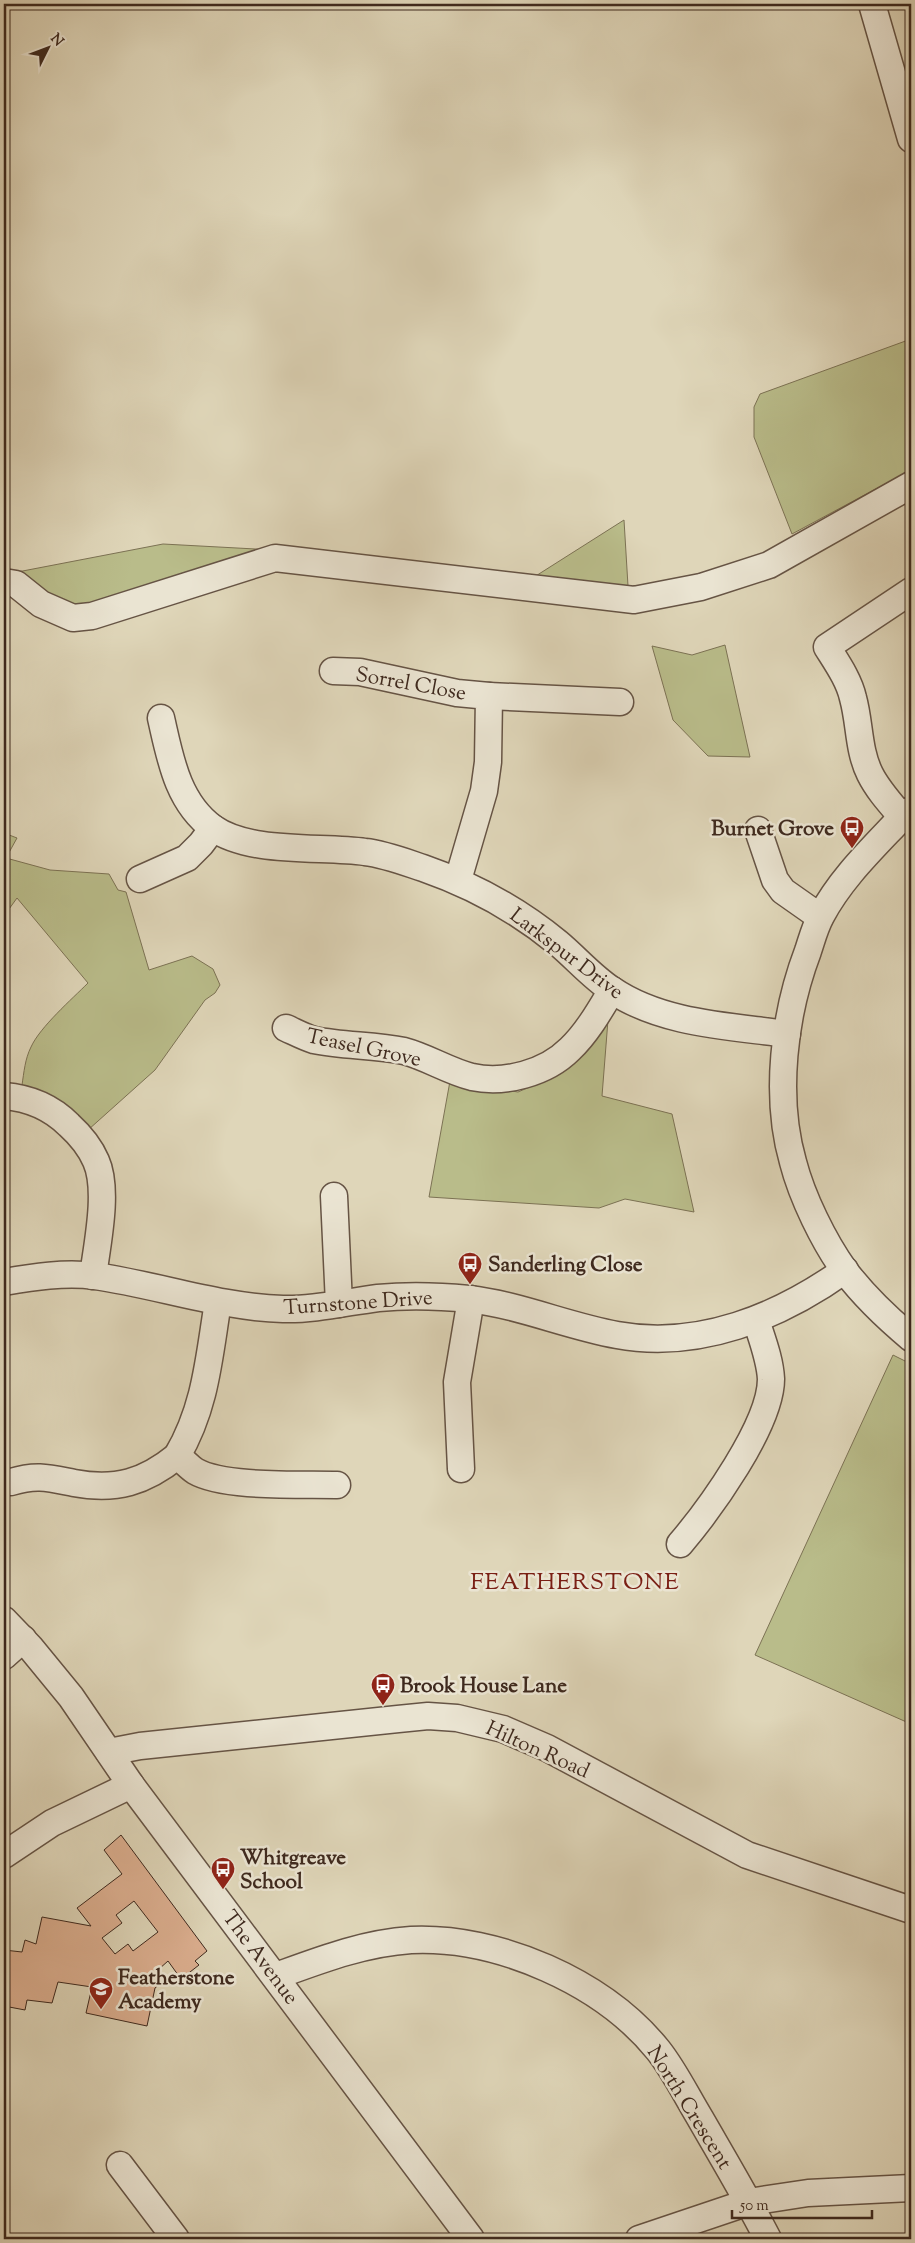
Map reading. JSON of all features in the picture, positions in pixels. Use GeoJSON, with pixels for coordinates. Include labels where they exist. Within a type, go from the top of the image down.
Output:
{"type":"FeatureCollection","features":[{"type":"Feature","properties":{"kind":"street"},"geometry":{"type":"LineString","coordinates":[[872,4],[911,139]]}},
{"type":"Feature","properties":{"kind":"street"},"geometry":{"type":"LineString","coordinates":[[4,582],[16,584],[41,604],[73,618],[92,616],[275,558],[634,600],[701,587],[769,565],[911,485]]}},
{"type":"Feature","properties":{"kind":"street"},"geometry":{"type":"LineString","coordinates":[[911,591],[827,647],[843,673],[853,697],[862,755],[869,773],[880,791],[907,813],[840,884],[820,917],[800,970],[791,1003],[787,1034],[784,1104],[793,1162],[824,1234],[845,1270],[866,1296],[911,1338]]}},
{"type":"Feature","properties":{"kind":"street","name":"Sorrel Close"},"geometry":{"type":"LineString","coordinates":[[333,671],[360,672],[457,693],[620,702]]}},
{"type":"Feature","properties":{"kind":"street","name":"Sorrel Close"},"geometry":{"type":"LineString","coordinates":[[458,880],[484,791],[488,762],[489,696]]}},
{"type":"Feature","properties":{"kind":"street","name":"Larkspur Drive"},"geometry":{"type":"LineString","coordinates":[[161,718],[179,787],[195,810],[213,828],[254,844],[367,852],[458,880],[536,926],[612,990],[635,1003],[685,1019],[787,1034]]}},
{"type":"Feature","properties":{"kind":"street"},"geometry":{"type":"LineString","coordinates":[[140,879],[187,858],[213,828]]}},
{"type":"Feature","properties":{"kind":"street"},"geometry":{"type":"LineString","coordinates":[[758,830],[775,880],[783,892],[820,917]]}},
{"type":"Feature","properties":{"kind":"street","name":"Teasel Grove"},"geometry":{"type":"LineString","coordinates":[[286,1028],[313,1039],[375,1046],[407,1052],[471,1077],[502,1078],[519,1076],[538,1069],[570,1050],[588,1027],[612,990]]}},
{"type":"Feature","properties":{"kind":"street"},"geometry":{"type":"LineString","coordinates":[[4,1096],[30,1101],[57,1113],[78,1134],[97,1162],[101,1179],[101,1217],[93,1276]]}},
{"type":"Feature","properties":{"kind":"street"},"geometry":{"type":"LineString","coordinates":[[334,1196],[339,1304]]}},
{"type":"Feature","properties":{"kind":"street","name":"Turnstone Drive"},"geometry":{"type":"LineString","coordinates":[[4,1282],[55,1275],[93,1276],[218,1302],[285,1309],[416,1296],[471,1299],[511,1306],[616,1335],[650,1339],[699,1335],[756,1320],[817,1290],[845,1270]]}},
{"type":"Feature","properties":{"kind":"street"},"geometry":{"type":"LineString","coordinates":[[461,1468],[457,1382],[471,1299]]}},
{"type":"Feature","properties":{"kind":"street"},"geometry":{"type":"LineString","coordinates":[[11,1482],[28,1476],[47,1476],[100,1487],[117,1486],[135,1482],[163,1467],[177,1456],[188,1438],[199,1410],[206,1379],[218,1302]]}},
{"type":"Feature","properties":{"kind":"street"},"geometry":{"type":"LineString","coordinates":[[680,1544],[724,1487],[762,1415],[767,1401],[771,1380],[769,1363],[756,1320]]}},
{"type":"Feature","properties":{"kind":"street"},"geometry":{"type":"LineString","coordinates":[[177,1456],[195,1471],[212,1477],[248,1483],[337,1485]]}},
{"type":"Feature","properties":{"kind":"street"},"geometry":{"type":"LineString","coordinates":[[4,1656],[13,1629]]}},
{"type":"Feature","properties":{"kind":"street","name":"The Avenue"},"geometry":{"type":"LineString","coordinates":[[13,1629],[71,1696],[132,1785],[472,2239]]}},
{"type":"Feature","properties":{"kind":"street","name":"Hilton Road"},"geometry":{"type":"LineString","coordinates":[[109,1752],[176,1742],[413,1718],[457,1718],[503,1729],[547,1748],[747,1855],[911,1910]]}},
{"type":"Feature","properties":{"kind":"street"},"geometry":{"type":"LineString","coordinates":[[4,1856],[52,1824],[132,1785]]}},
{"type":"Feature","properties":{"kind":"street","name":"North Crescent"},"geometry":{"type":"LineString","coordinates":[[276,1976],[331,1956],[373,1945],[411,1940],[480,1946],[527,1958],[601,2000],[637,2026],[659,2051],[749,2202],[768,2239]]}},
{"type":"Feature","properties":{"kind":"street"},"geometry":{"type":"LineString","coordinates":[[120,2165],[176,2239]]}},
{"type":"Feature","properties":{"kind":"street"},"geometry":{"type":"LineString","coordinates":[[639,2239],[749,2202],[808,2193],[911,2188]]}},
{"type":"Feature","properties":{"kind":"green space"},"geometry":{"type":"Polygon","coordinates":[[[911,339],[911,470],[792,534],[754,437],[754,407],[760,394],[911,339]]]}},
{"type":"Feature","properties":{"kind":"green space"},"geometry":{"type":"Polygon","coordinates":[[[624,520],[628,586],[531,579],[624,520]]]}},
{"type":"Feature","properties":{"kind":"green space"},"geometry":{"type":"Polygon","coordinates":[[[163,544],[274,550],[89,608],[62,607],[7,574],[163,544]]]}},
{"type":"Feature","properties":{"kind":"green space"},"geometry":{"type":"Polygon","coordinates":[[[725,645],[750,757],[708,756],[673,720],[652,646],[692,655],[725,645]]]}},
{"type":"Feature","properties":{"kind":"green space"},"geometry":{"type":"Polygon","coordinates":[[[4,833],[17,838],[6,858],[50,870],[109,874],[118,890],[126,892],[149,970],[192,956],[213,969],[220,985],[215,993],[205,1000],[155,1070],[88,1130],[49,1095],[22,1085],[27,1056],[35,1039],[88,983],[17,898],[4,916],[4,833]]]}},
{"type":"Feature","properties":{"kind":"green space"},"geometry":{"type":"Polygon","coordinates":[[[608,1020],[602,1096],[672,1114],[694,1212],[625,1199],[599,1208],[429,1197],[450,1081],[518,1092],[562,1073],[608,1020]]]}},
{"type":"Feature","properties":{"kind":"green space"},"geometry":{"type":"Polygon","coordinates":[[[893,1355],[911,1364],[911,1724],[755,1655],[893,1355]]]}},
{"type":"Feature","properties":{"kind":"building"},"geometry":{"type":"Polygon","coordinates":[[[121,1835],[207,1951],[195,1961],[199,1965],[181,1979],[168,1961],[159,1969],[166,1979],[155,1988],[147,2026],[86,2013],[92,1987],[58,1982],[52,2003],[27,2000],[25,2010],[4,2006],[4,1950],[22,1952],[25,1940],[36,1944],[42,1917],[91,1926],[77,1908],[122,1874],[104,1850],[121,1835]],[[134,1901],[116,1915],[122,1923],[102,1938],[115,1954],[128,1944],[133,1951],[158,1932],[134,1901]]]}},
{"type":"Feature","properties":{"kind":"place","name":"Burnet Grove"},"geometry":{"type":"Point","coordinates":[852,849]}},
{"type":"Feature","properties":{"kind":"place","name":"Sanderling Close"},"geometry":{"type":"Point","coordinates":[470,1285]}},
{"type":"Feature","properties":{"kind":"place","name":"Brook House Lane"},"geometry":{"type":"Point","coordinates":[383,1706]}},
{"type":"Feature","properties":{"kind":"place","name":"Whitgreave School"},"geometry":{"type":"Point","coordinates":[223,1890]}},
{"type":"Feature","properties":{"kind":"place","name":"Featherstone Academy"},"geometry":{"type":"Point","coordinates":[101,2010]}},
{"type":"Feature","properties":{"kind":"district","name":"FEATHERSTONE"},"geometry":{"type":"Point","coordinates":[575,1581]}}]}
